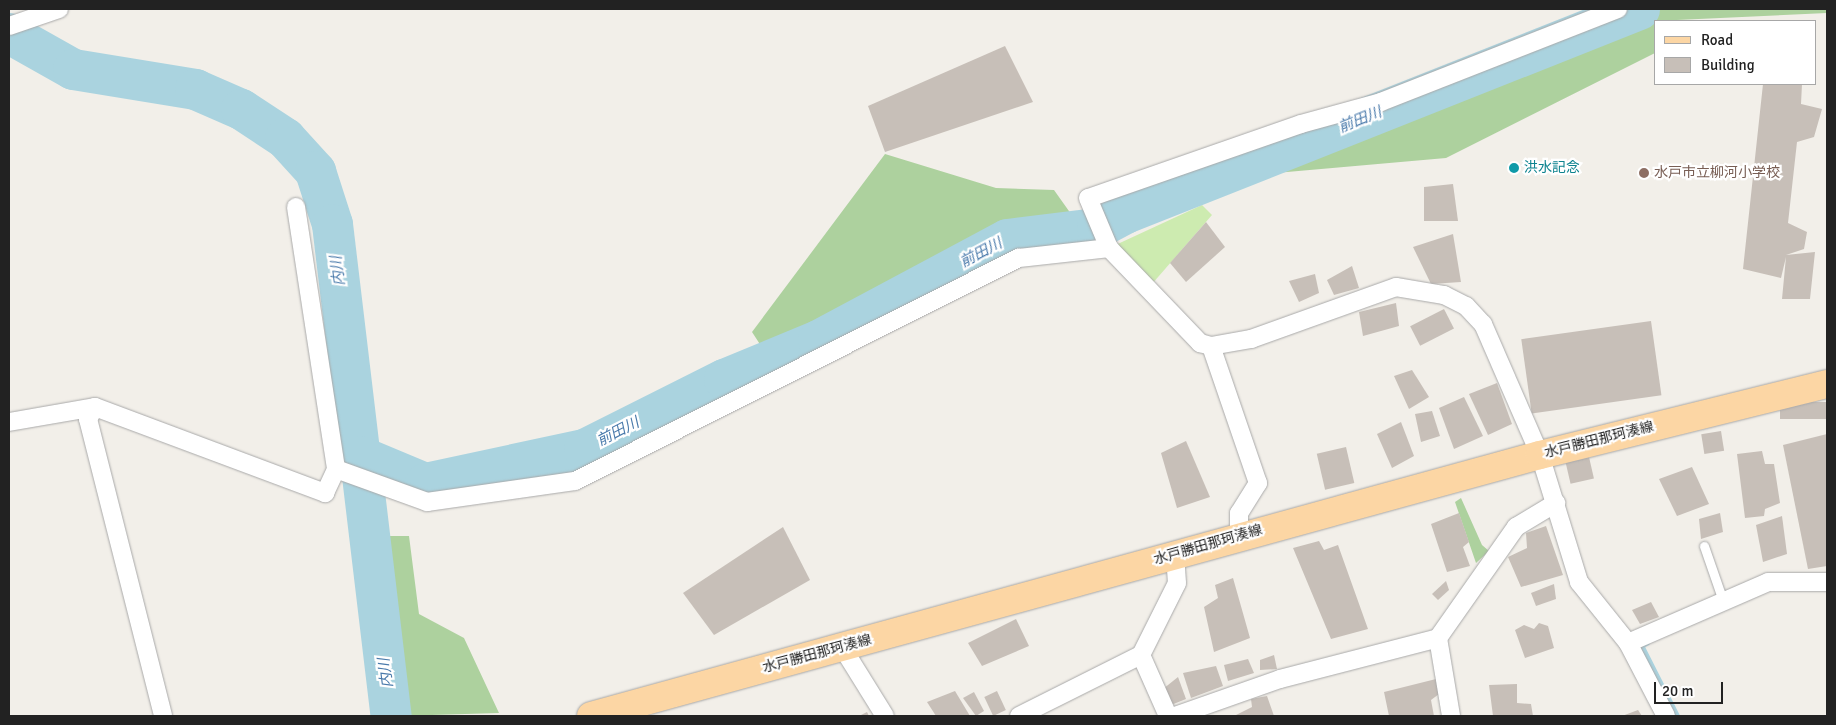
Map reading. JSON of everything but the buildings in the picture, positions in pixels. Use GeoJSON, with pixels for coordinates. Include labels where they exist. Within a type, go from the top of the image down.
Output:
{"type":"FeatureCollection","features":[{"type":"Feature","properties":{"kind":"main road","name":"水戸勝田那珂湊線"},"geometry":{"type":"LineString","coordinates":[[590,716],[1239,536],[1540,455],[1827,384]]}},
{"type":"Feature","properties":{"kind":"street"},"geometry":{"type":"LineString","coordinates":[[9,26],[58,9]]}},
{"type":"Feature","properties":{"kind":"street"},"geometry":{"type":"LineString","coordinates":[[1618,9],[1381,102],[1301,124],[1088,198],[1109,248],[1150,288],[1176,322],[1200,343],[1211,346],[1251,339],[1396,286],[1444,295],[1466,306],[1483,324],[1540,455],[1579,582],[1628,643],[1666,716]]}},
{"type":"Feature","properties":{"kind":"street"},"geometry":{"type":"LineString","coordinates":[[9,422],[95,407],[325,493],[343,471],[296,207]]}},
{"type":"Feature","properties":{"kind":"street"},"geometry":{"type":"LineString","coordinates":[[343,471],[427,502],[575,481],[1019,258],[1109,248]]}},
{"type":"Feature","properties":{"kind":"street"},"geometry":{"type":"LineString","coordinates":[[1211,346],[1258,483],[1239,513],[1239,536]]}},
{"type":"Feature","properties":{"kind":"street"},"geometry":{"type":"LineString","coordinates":[[95,407],[88,419],[163,716]]}},
{"type":"Feature","properties":{"kind":"street"},"geometry":{"type":"LineString","coordinates":[[1175,716],[1280,679],[1438,638],[1516,527],[1556,503]]}},
{"type":"Feature","properties":{"kind":"street"},"geometry":{"type":"LineString","coordinates":[[1019,716],[1141,656],[1177,582],[1175,554]]}},
{"type":"Feature","properties":{"kind":"street"},"geometry":{"type":"LineString","coordinates":[[1628,643],[1768,582],[1827,582]]}},
{"type":"Feature","properties":{"kind":"street"},"geometry":{"type":"LineString","coordinates":[[1438,638],[1451,716]]}},
{"type":"Feature","properties":{"kind":"street"},"geometry":{"type":"LineString","coordinates":[[842,647],[885,716]]}},
{"type":"Feature","properties":{"kind":"street"},"geometry":{"type":"LineString","coordinates":[[1141,656],[1168,716]]}},
{"type":"Feature","properties":{"kind":"lane"},"geometry":{"type":"LineString","coordinates":[[1704,546],[1723,601]]}},
{"type":"Feature","properties":{"kind":"green space"},"geometry":{"type":"Polygon","coordinates":[[[1642,9],[1827,9],[1827,13],[1654,20],[1654,54],[1446,158],[1241,176],[1642,9]]]}},
{"type":"Feature","properties":{"kind":"green space"},"geometry":{"type":"Polygon","coordinates":[[[885,154],[996,188],[1054,190],[1081,228],[1005,230],[765,352],[752,332],[885,154]]]}},
{"type":"Feature","properties":{"kind":"green space"},"geometry":{"type":"Polygon","coordinates":[[[1202,205],[1212,215],[1152,284],[1109,248],[1202,205]]]}},
{"type":"Feature","properties":{"kind":"green space"},"geometry":{"type":"Polygon","coordinates":[[[1461,498],[1482,545],[1489,551],[1476,563],[1455,502],[1461,498]]]}},
{"type":"Feature","properties":{"kind":"green space"},"geometry":{"type":"Polygon","coordinates":[[[383,536],[409,536],[419,614],[464,638],[499,713],[398,716],[383,536]]]}},
{"type":"Feature","properties":{"kind":"waterway","name":"前田川"},"geometry":{"type":"LineString","coordinates":[[360,456],[425,483],[584,449],[724,379],[818,340],[1007,239],[1097,228],[1125,213],[1639,9]]}},
{"type":"Feature","properties":{"kind":"waterway","name":"内川"},"geometry":{"type":"LineString","coordinates":[[9,33],[73,69],[195,89],[241,109],[285,138],[315,171],[332,224],[391,716]]}},
{"type":"Feature","properties":{"kind":"waterway"},"geometry":{"type":"LineString","coordinates":[[1646,642],[1640,645],[1676,716]]}},
{"type":"Feature","properties":{"kind":"place","name":"洪水記念"},"geometry":{"type":"Point","coordinates":[1514,168]}},
{"type":"Feature","properties":{"kind":"place","name":"水戸市立柳河小学校"},"geometry":{"type":"Point","coordinates":[1644,173]}}]}
